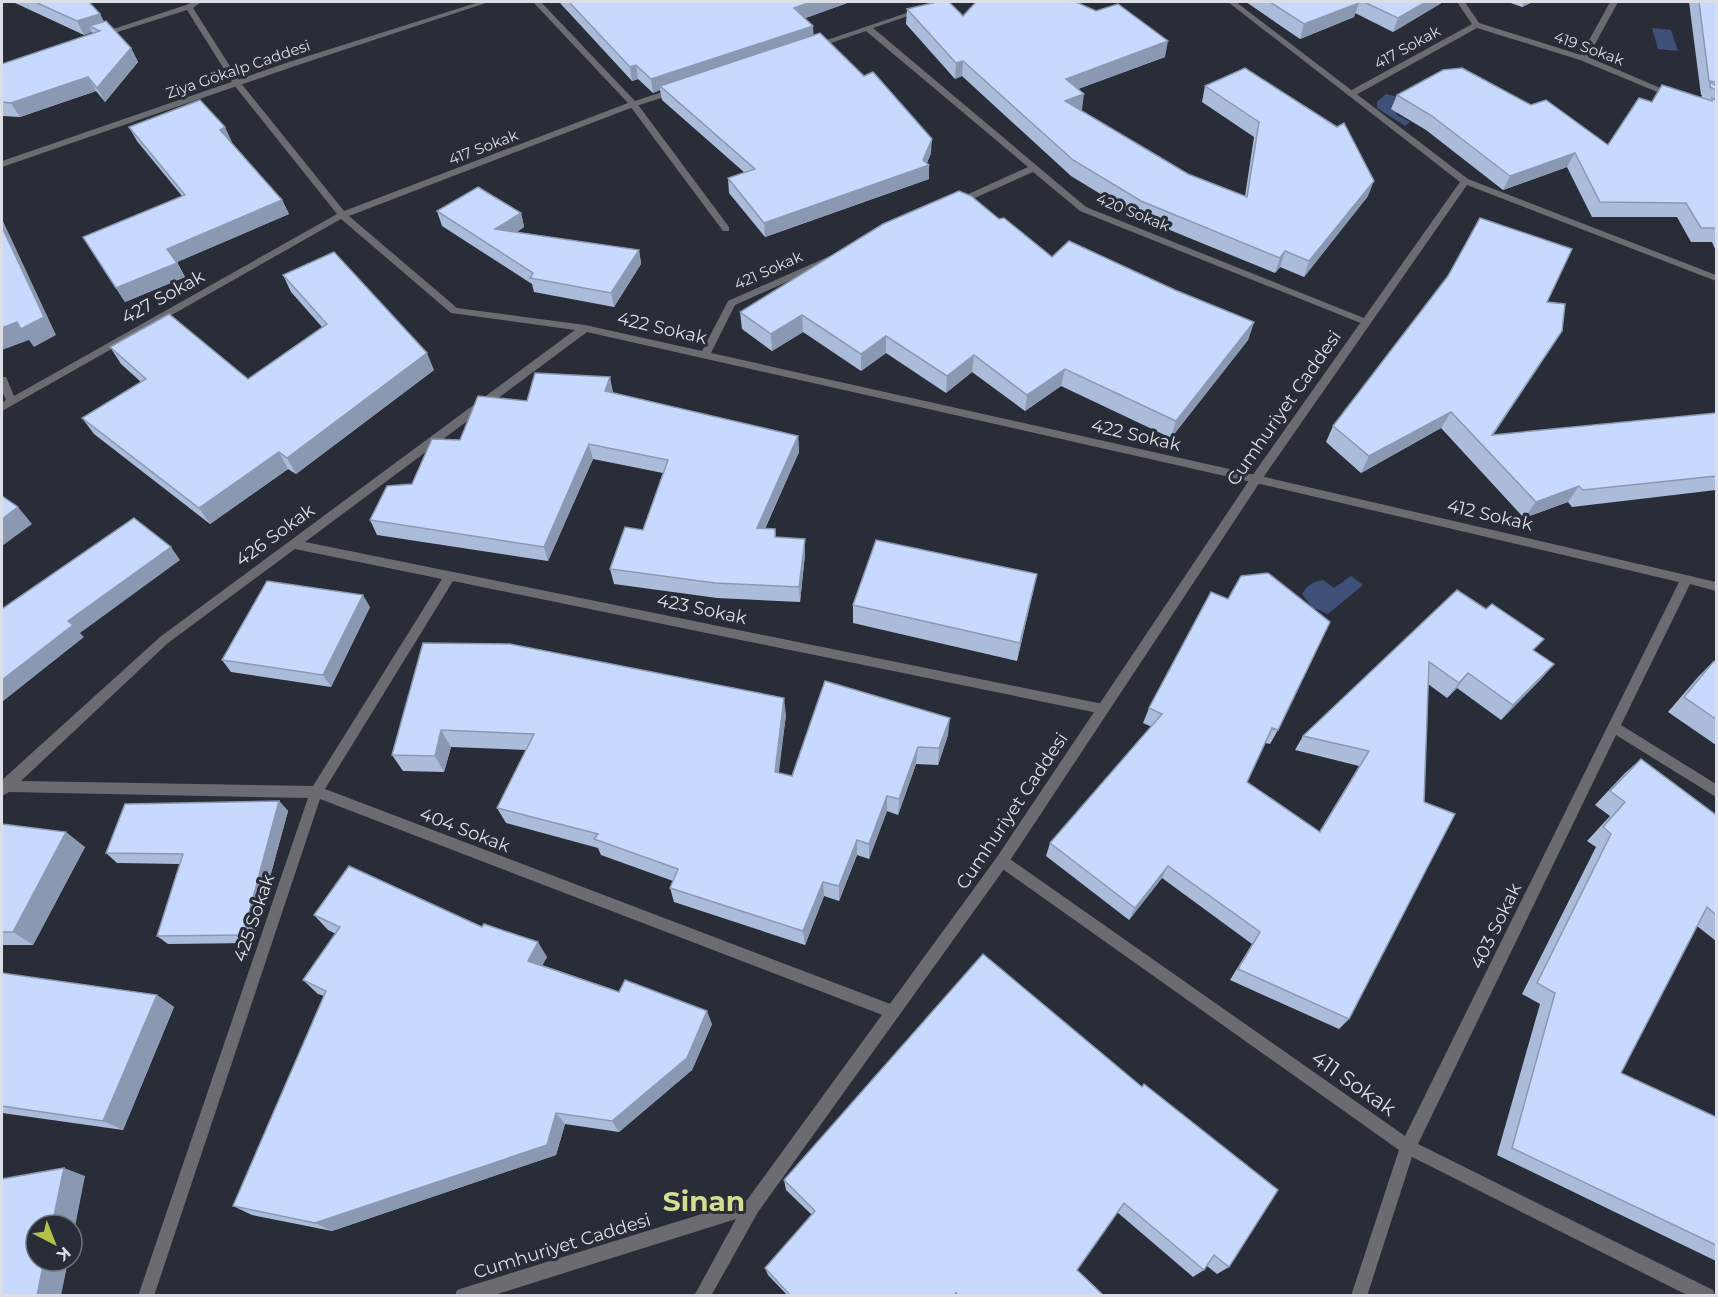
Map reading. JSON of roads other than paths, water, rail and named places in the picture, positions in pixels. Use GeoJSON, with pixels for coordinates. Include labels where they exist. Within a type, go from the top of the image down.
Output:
{"type":"FeatureCollection","features":[{"type":"Feature","properties":{"kind":"street","name":"Ziya Gökalp Caddesi"},"geometry":{"type":"LineString","coordinates":[[2,164],[237,83],[484,2]]}},
{"type":"Feature","properties":{"kind":"street"},"geometry":{"type":"LineString","coordinates":[[537,2],[633,104],[726,229]]}},
{"type":"Feature","properties":{"kind":"street"},"geometry":{"type":"LineString","coordinates":[[801,50],[945,2]]}},
{"type":"Feature","properties":{"kind":"street"},"geometry":{"type":"LineString","coordinates":[[1232,2],[1465,181],[1716,278]]}},
{"type":"Feature","properties":{"kind":"street"},"geometry":{"type":"LineString","coordinates":[[1461,2],[1476,24]]}},
{"type":"Feature","properties":{"kind":"street"},"geometry":{"type":"LineString","coordinates":[[1582,58],[1614,2]]}},
{"type":"Feature","properties":{"kind":"street","name":"422 Sokak"},"geometry":{"type":"LineString","coordinates":[[193,4],[237,83],[342,215],[454,310],[585,328],[1256,479]]}},
{"type":"Feature","properties":{"kind":"street"},"geometry":{"type":"LineString","coordinates":[[93,36],[193,4]]}},
{"type":"Feature","properties":{"kind":"street","name":"417 Sokak"},"geometry":{"type":"LineString","coordinates":[[1351,94],[1476,24]]}},
{"type":"Feature","properties":{"kind":"street","name":"419 Sokak"},"geometry":{"type":"LineString","coordinates":[[1476,24],[1582,58],[1686,100]]}},
{"type":"Feature","properties":{"kind":"street","name":"420 Sokak"},"geometry":{"type":"LineString","coordinates":[[867,28],[1083,209],[1366,322]]}},
{"type":"Feature","properties":{"kind":"street","name":"417 Sokak"},"geometry":{"type":"LineString","coordinates":[[342,215],[633,104],[689,86]]}},
{"type":"Feature","properties":{"kind":"street"},"geometry":{"type":"LineString","coordinates":[[948,206],[1034,168]]}},
{"type":"Feature","properties":{"kind":"street","name":"Cumhuriyet Caddesi"},"geometry":{"type":"LineString","coordinates":[[463,1296],[752,1206],[1002,861],[1256,479],[1465,181]]}},
{"type":"Feature","properties":{"kind":"street","name":"427 Sokak"},"geometry":{"type":"LineString","coordinates":[[2,407],[342,215]]}},
{"type":"Feature","properties":{"kind":"street","name":"421 Sokak"},"geometry":{"type":"LineString","coordinates":[[705,355],[731,303],[839,255]]}},
{"type":"Feature","properties":{"kind":"street","name":"426 Sokak"},"geometry":{"type":"LineString","coordinates":[[2,788],[164,640],[585,328]]}},
{"type":"Feature","properties":{"kind":"street"},"geometry":{"type":"LineString","coordinates":[[2,380],[11,401]]}},
{"type":"Feature","properties":{"kind":"street","name":"412 Sokak"},"geometry":{"type":"LineString","coordinates":[[1256,479],[1716,586]]}},
{"type":"Feature","properties":{"kind":"street","name":"423 Sokak"},"geometry":{"type":"LineString","coordinates":[[293,544],[1103,709]]}},
{"type":"Feature","properties":{"kind":"street","name":"425 Sokak"},"geometry":{"type":"LineString","coordinates":[[146,1296],[315,792],[450,576]]}},
{"type":"Feature","properties":{"kind":"street","name":"403 Sokak"},"geometry":{"type":"LineString","coordinates":[[1359,1296],[1408,1147],[1686,580]]}},
{"type":"Feature","properties":{"kind":"street"},"geometry":{"type":"LineString","coordinates":[[1614,727],[1716,791]]}},
{"type":"Feature","properties":{"kind":"street","name":"404 Sokak"},"geometry":{"type":"LineString","coordinates":[[2,788],[315,792],[893,1012]]}},
{"type":"Feature","properties":{"kind":"street","name":"411 Sokak"},"geometry":{"type":"LineString","coordinates":[[1002,861],[1408,1147],[1707,1296]]}},
{"type":"Feature","properties":{"kind":"street"},"geometry":{"type":"LineString","coordinates":[[702,1296],[752,1206]]}},
{"type":"Feature","properties":{"kind":"water"},"geometry":{"type":"Polygon","coordinates":[[[1652,28],[1671,30],[1678,51],[1658,49],[1652,28]]]}},
{"type":"Feature","properties":{"kind":"water"},"geometry":{"type":"Polygon","coordinates":[[[1386,94],[1400,97],[1403,108],[1396,114],[1410,122],[1405,126],[1377,108],[1377,102],[1386,94]]]}},
{"type":"Feature","properties":{"kind":"water"},"geometry":{"type":"Polygon","coordinates":[[[1351,576],[1363,585],[1328,614],[1312,607],[1302,594],[1308,586],[1316,582],[1323,580],[1334,588],[1351,576]]]}},
{"type":"Feature","properties":{"kind":"district","name":"Sinan"},"geometry":{"type":"Point","coordinates":[704,1201]}}]}
